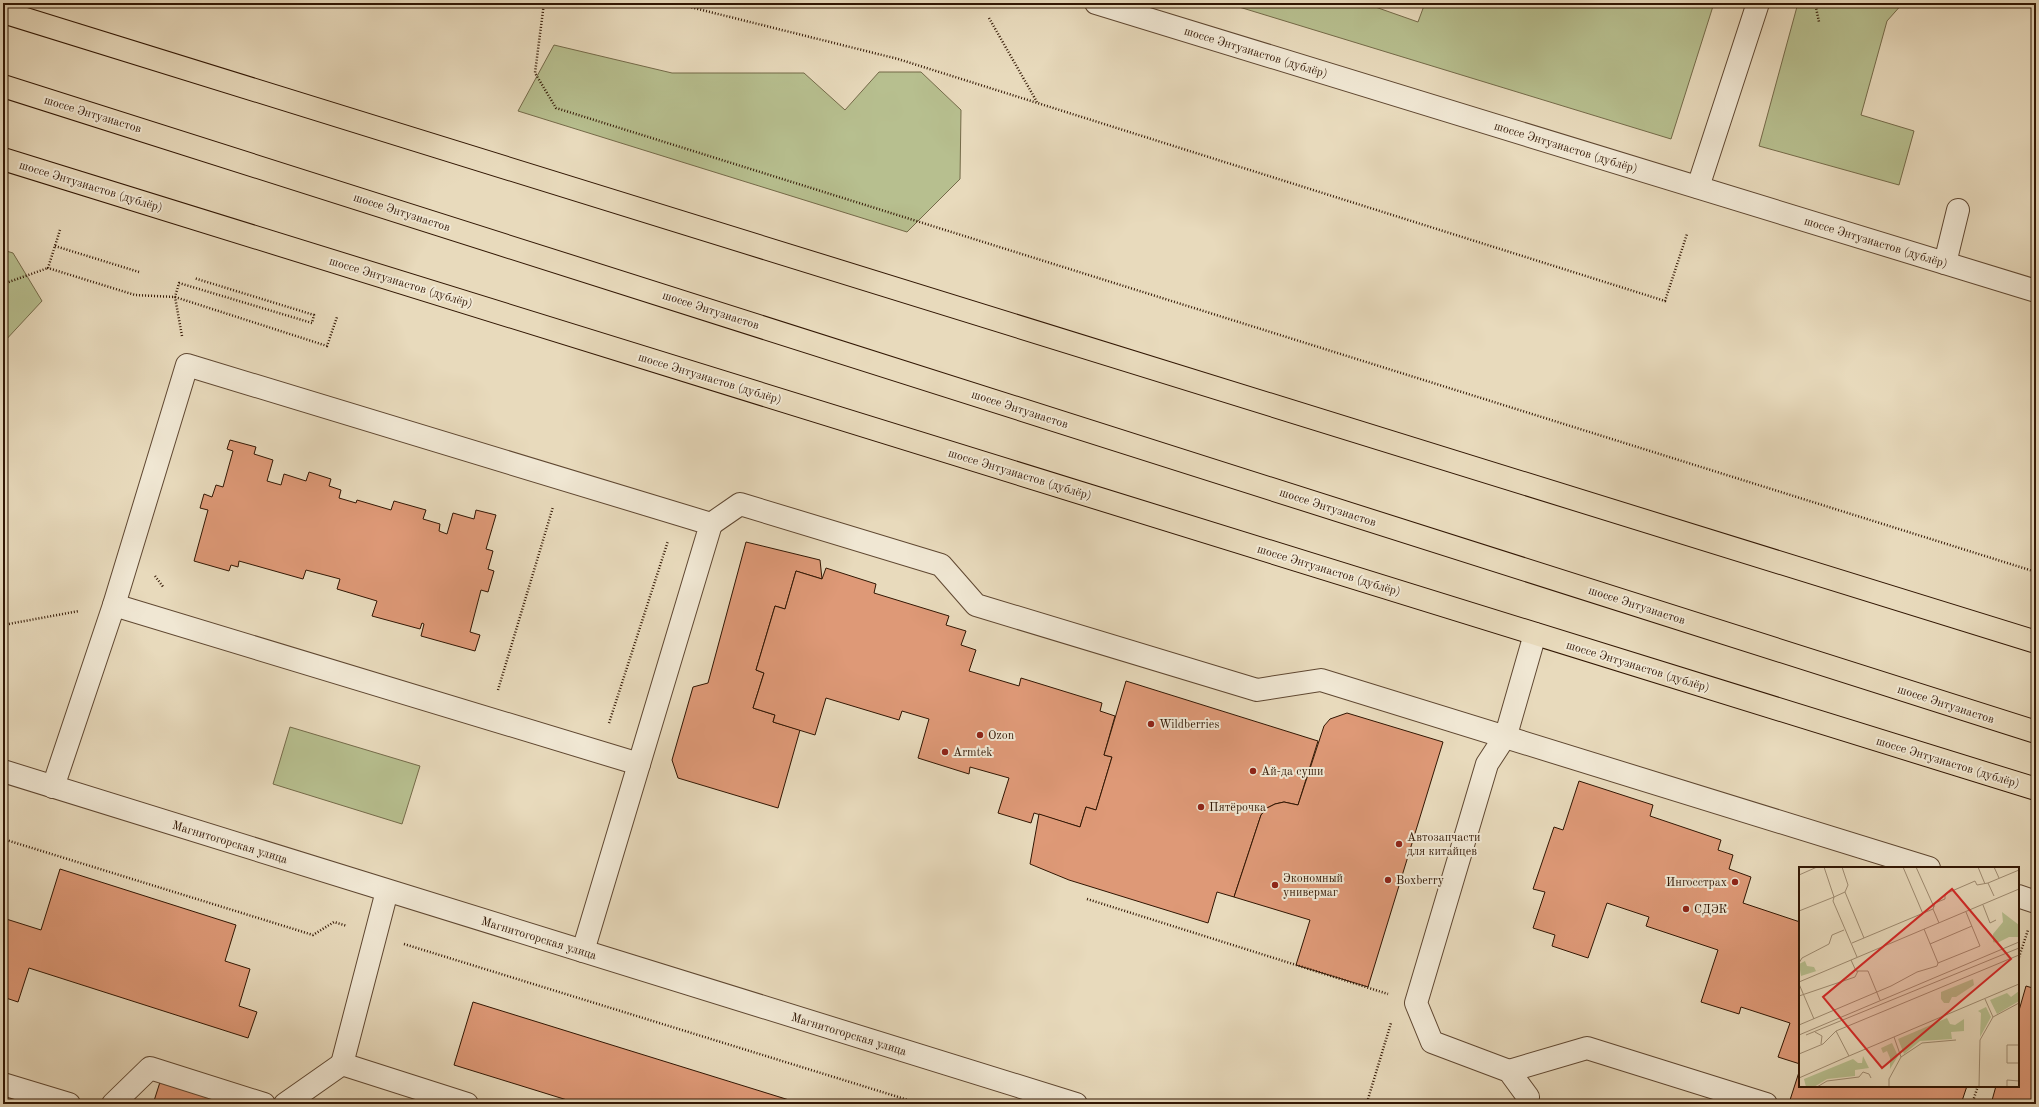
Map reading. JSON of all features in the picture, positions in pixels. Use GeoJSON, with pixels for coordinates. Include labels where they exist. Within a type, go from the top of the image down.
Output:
{"type":"FeatureCollection","features":[{"type":"Feature","properties":{"kind":"main road"},"geometry":{"type":"LineString","coordinates":[[3,12],[2036,642]]}},
{"type":"Feature","properties":{"kind":"main road","name":"шоссе Энтузиастов"},"geometry":{"type":"LineString","coordinates":[[3,86],[2036,732]]}},
{"type":"Feature","properties":{"kind":"main road","name":"шоссе Энтузиастов (дублёр)"},"geometry":{"type":"LineString","coordinates":[[3,159],[2036,789]]}},
{"type":"Feature","properties":{"kind":"street","name":"шоссе Энтузиастов (дублёр)"},"geometry":{"type":"LineString","coordinates":[[1096,3],[2036,290]]}},
{"type":"Feature","properties":{"kind":"street"},"geometry":{"type":"LineString","coordinates":[[1698,187],[1758,3]]}},
{"type":"Feature","properties":{"kind":"street"},"geometry":{"type":"LineString","coordinates":[[1945,262],[1958,210]]}},
{"type":"Feature","properties":{"kind":"street"},"geometry":{"type":"LineString","coordinates":[[53,787],[114,605],[187,365],[711,524]]}},
{"type":"Feature","properties":{"kind":"street"},"geometry":{"type":"LineString","coordinates":[[582,951],[711,524],[740,504],[942,565],[976,605],[1257,690],[1320,680],[1506,736],[1926,867]]}},
{"type":"Feature","properties":{"kind":"street"},"geometry":{"type":"LineString","coordinates":[[114,605],[639,764]]}},
{"type":"Feature","properties":{"kind":"street"},"geometry":{"type":"LineString","coordinates":[[1527,1104],[1528,1097],[1509,1071],[1432,1042],[1416,1003],[1487,764],[1506,736],[1535,634]]}},
{"type":"Feature","properties":{"kind":"street","name":"Магнитогорская улица"},"geometry":{"type":"LineString","coordinates":[[3,771],[1076,1104]]}},
{"type":"Feature","properties":{"kind":"street"},"geometry":{"type":"LineString","coordinates":[[285,1104],[342,1064],[387,891]]}},
{"type":"Feature","properties":{"kind":"street"},"geometry":{"type":"LineString","coordinates":[[2019,896],[2036,902]]}},
{"type":"Feature","properties":{"kind":"street"},"geometry":{"type":"LineString","coordinates":[[1509,1071],[1587,1048],[1766,1104]]}},
{"type":"Feature","properties":{"kind":"street"},"geometry":{"type":"LineString","coordinates":[[342,1064],[468,1104]]}},
{"type":"Feature","properties":{"kind":"street"},"geometry":{"type":"LineString","coordinates":[[113,1104],[150,1068],[264,1104]]}},
{"type":"Feature","properties":{"kind":"street"},"geometry":{"type":"LineString","coordinates":[[308,1104],[315,1083]]}},
{"type":"Feature","properties":{"kind":"street"},"geometry":{"type":"LineString","coordinates":[[3,1084],[69,1104]]}},
{"type":"Feature","properties":{"kind":"path"},"geometry":{"type":"LineString","coordinates":[[544,3],[535,73],[556,108],[2036,572]]}},
{"type":"Feature","properties":{"kind":"path"},"geometry":{"type":"LineString","coordinates":[[674,3],[898,59],[1665,301],[1687,234]]}},
{"type":"Feature","properties":{"kind":"path"},"geometry":{"type":"LineString","coordinates":[[1815,3],[1819,22]]}},
{"type":"Feature","properties":{"kind":"path"},"geometry":{"type":"LineString","coordinates":[[989,18],[1037,102]]}},
{"type":"Feature","properties":{"kind":"path"},"geometry":{"type":"LineString","coordinates":[[48,268],[60,230]]}},
{"type":"Feature","properties":{"kind":"path"},"geometry":{"type":"LineString","coordinates":[[55,246],[139,272]]}},
{"type":"Feature","properties":{"kind":"path"},"geometry":{"type":"LineString","coordinates":[[3,284],[48,268],[135,295],[175,297],[327,346],[337,317]]}},
{"type":"Feature","properties":{"kind":"path"},"geometry":{"type":"LineString","coordinates":[[187,365],[175,297],[179,283],[312,323],[314,315],[194,278]]}},
{"type":"Feature","properties":{"kind":"path"},"geometry":{"type":"LineString","coordinates":[[490,719],[562,479]]}},
{"type":"Feature","properties":{"kind":"path"},"geometry":{"type":"LineString","coordinates":[[600,752],[677,514]]}},
{"type":"Feature","properties":{"kind":"path"},"geometry":{"type":"LineString","coordinates":[[151,571],[163,587],[169,592]]}},
{"type":"Feature","properties":{"kind":"path"},"geometry":{"type":"LineString","coordinates":[[3,625],[114,605]]}},
{"type":"Feature","properties":{"kind":"path"},"geometry":{"type":"LineString","coordinates":[[3,839],[313,935],[334,922],[921,1104]]}},
{"type":"Feature","properties":{"kind":"path"},"geometry":{"type":"LineString","coordinates":[[1087,899],[1389,994]]}},
{"type":"Feature","properties":{"kind":"path"},"geometry":{"type":"LineString","coordinates":[[1368,1099],[1392,1019]]}},
{"type":"Feature","properties":{"kind":"path"},"geometry":{"type":"LineString","coordinates":[[1972,1104],[1978,1087]]}},
{"type":"Feature","properties":{"kind":"green space"},"geometry":{"type":"Polygon","coordinates":[[[1226,3],[1364,3],[1418,22],[1425,3],[1714,3],[1671,139],[1226,3]]]}},
{"type":"Feature","properties":{"kind":"green space"},"geometry":{"type":"Polygon","coordinates":[[[1798,3],[1903,3],[1887,21],[1861,115],[1914,131],[1899,185],[1759,146],[1798,3]]]}},
{"type":"Feature","properties":{"kind":"green space"},"geometry":{"type":"Polygon","coordinates":[[[554,45],[672,73],[804,73],[845,110],[879,72],[921,72],[961,110],[960,179],[907,232],[518,111],[554,45]]]}},
{"type":"Feature","properties":{"kind":"green space"},"geometry":{"type":"Polygon","coordinates":[[[3,250],[13,253],[42,301],[3,343],[3,250]]]}},
{"type":"Feature","properties":{"kind":"green space"},"geometry":{"type":"Polygon","coordinates":[[[290,727],[420,766],[402,824],[273,784],[290,727]]]}},
{"type":"Feature","properties":{"kind":"building"},"geometry":{"type":"Polygon","coordinates":[[[230,440],[256,447],[254,454],[273,460],[267,481],[281,485],[284,474],[306,481],[309,472],[331,479],[329,486],[341,490],[339,498],[356,503],[357,500],[391,510],[394,501],[426,510],[423,519],[440,524],[439,531],[447,534],[453,513],[474,519],[476,510],[496,515],[486,549],[493,551],[488,569],[494,571],[488,592],[481,590],[470,632],[480,635],[475,651],[421,636],[424,624],[422,623],[420,629],[372,616],[377,601],[337,589],[340,579],[306,570],[303,579],[239,561],[238,567],[231,565],[229,571],[194,561],[208,510],[200,508],[204,494],[212,497],[216,485],[223,487],[233,451],[227,449],[230,440]]]}},
{"type":"Feature","properties":{"kind":"building"},"geometry":{"type":"Polygon","coordinates":[[[746,542],[820,560],[822,579],[796,571],[785,609],[775,606],[756,670],[764,673],[753,708],[775,715],[773,722],[800,730],[778,808],[678,778],[672,760],[693,687],[708,683],[746,542]]]}},
{"type":"Feature","properties":{"kind":"building"},"geometry":{"type":"Polygon","coordinates":[[[826,568],[876,584],[874,593],[949,616],[946,625],[966,631],[961,645],[976,650],[969,671],[1019,686],[1021,678],[1102,703],[1100,711],[1115,716],[1104,755],[1112,757],[1096,810],[1086,807],[1080,827],[1034,813],[1031,823],[998,813],[1009,778],[970,767],[969,774],[918,758],[929,719],[902,711],[899,720],[826,698],[815,735],[773,722],[775,715],[753,708],[764,673],[756,670],[775,606],[785,609],[796,571],[822,579],[826,568]]]}},
{"type":"Feature","properties":{"kind":"building"},"geometry":{"type":"Polygon","coordinates":[[[1126,681],[1318,741],[1298,805],[1284,802],[1275,804],[1267,808],[1261,815],[1234,897],[1217,892],[1208,923],[1069,880],[1030,864],[1039,814],[1080,827],[1086,807],[1096,810],[1112,757],[1104,755],[1126,681]]]}},
{"type":"Feature","properties":{"kind":"building"},"geometry":{"type":"Polygon","coordinates":[[[1347,713],[1443,742],[1368,987],[1296,965],[1310,920],[1234,897],[1261,815],[1267,808],[1275,804],[1284,802],[1298,805],[1324,726],[1330,719],[1347,713]]]}},
{"type":"Feature","properties":{"kind":"building"},"geometry":{"type":"Polygon","coordinates":[[[1579,781],[1653,805],[1650,816],[1721,840],[1718,850],[1733,855],[1729,869],[1751,877],[1743,903],[1799,922],[1799,1064],[1778,1057],[1790,1023],[1741,1007],[1739,1014],[1701,1002],[1718,950],[1646,926],[1649,917],[1607,903],[1588,958],[1552,946],[1555,935],[1533,928],[1545,892],[1533,889],[1554,827],[1563,830],[1579,781]]]}},
{"type":"Feature","properties":{"kind":"building"},"geometry":{"type":"Polygon","coordinates":[[[60,869],[236,925],[225,961],[250,969],[239,1006],[257,1012],[248,1038],[29,968],[18,1002],[3,997],[3,918],[41,930],[60,869]]]}},
{"type":"Feature","properties":{"kind":"building"},"geometry":{"type":"Polygon","coordinates":[[[2026,986],[2036,989],[2036,1104],[1991,1104],[1996,1087],[2019,1087],[2019,1010],[2026,986]]]}},
{"type":"Feature","properties":{"kind":"building"},"geometry":{"type":"Polygon","coordinates":[[[473,1002],[802,1104],[580,1104],[454,1065],[473,1002]]]}},
{"type":"Feature","properties":{"kind":"building"},"geometry":{"type":"Polygon","coordinates":[[[1799,1072],[1799,1087],[1967,1087],[1961,1104],[1803,1104],[1790,1100],[1799,1072]]]}},
{"type":"Feature","properties":{"kind":"building"},"geometry":{"type":"Polygon","coordinates":[[[161,1079],[238,1104],[153,1104],[161,1079]]]}},
{"type":"Feature","properties":{"kind":"place","name":"Wildberries"},"geometry":{"type":"Point","coordinates":[1151,724]}},
{"type":"Feature","properties":{"kind":"place","name":"Ozon"},"geometry":{"type":"Point","coordinates":[980,735]}},
{"type":"Feature","properties":{"kind":"place","name":"Armtek"},"geometry":{"type":"Point","coordinates":[945,752]}},
{"type":"Feature","properties":{"kind":"place","name":"Ай-да суши"},"geometry":{"type":"Point","coordinates":[1253,771]}},
{"type":"Feature","properties":{"kind":"place","name":"Пятёрочка"},"geometry":{"type":"Point","coordinates":[1201,807]}},
{"type":"Feature","properties":{"kind":"place","name":"Автозапчасти для китайцев"},"geometry":{"type":"Point","coordinates":[1399,844]}},
{"type":"Feature","properties":{"kind":"place","name":"Boxberry"},"geometry":{"type":"Point","coordinates":[1388,880]}},
{"type":"Feature","properties":{"kind":"place","name":"Ингосстрах"},"geometry":{"type":"Point","coordinates":[1735,882]}},
{"type":"Feature","properties":{"kind":"place","name":"Экономный универмаг"},"geometry":{"type":"Point","coordinates":[1275,885]}},
{"type":"Feature","properties":{"kind":"place","name":"СДЭК"},"geometry":{"type":"Point","coordinates":[1686,909]}}]}
